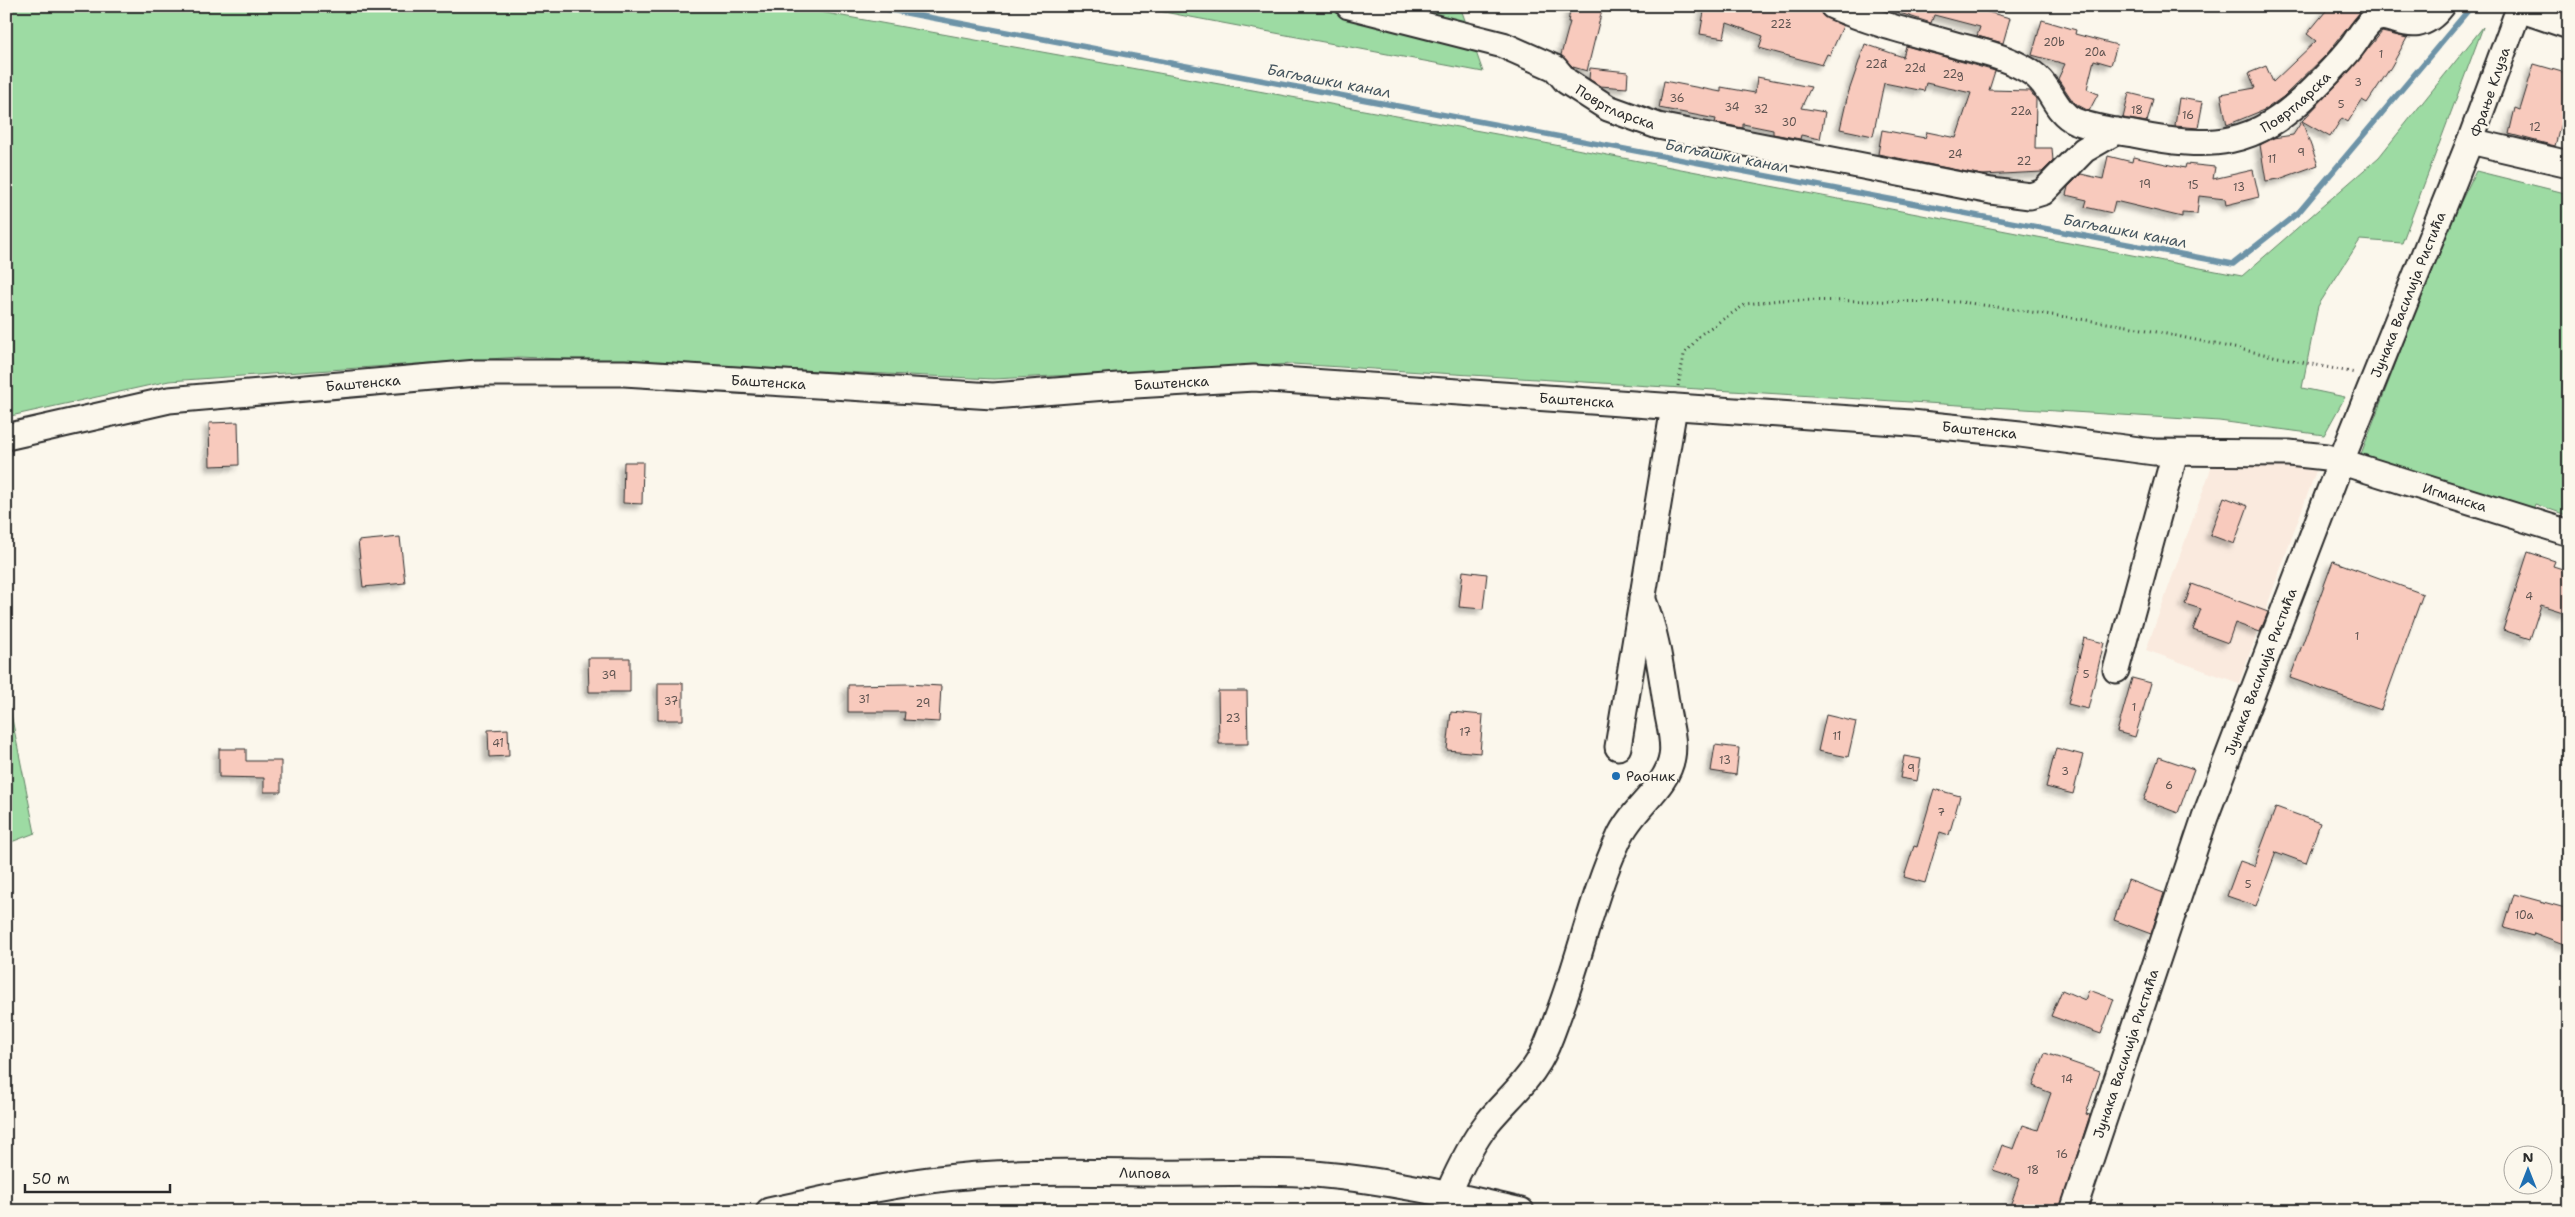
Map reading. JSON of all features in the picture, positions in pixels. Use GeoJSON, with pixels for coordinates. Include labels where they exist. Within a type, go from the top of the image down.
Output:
{"type":"FeatureCollection","features":[{"type":"Feature","properties":{"kind":"street","name":"Повртларска"},"geometry":{"type":"LineString","coordinates":[[1349,6],[1503,44],[1555,68],[1566,81],[1608,108],[1658,126],[1991,190],[2030,196],[2043,192],[2084,150],[2117,131]]}},
{"type":"Feature","properties":{"kind":"street"},"geometry":{"type":"LineString","coordinates":[[1833,6],[1857,17],[1990,54],[2019,65],[2043,82],[2053,101],[2072,120],[2084,150]]}},
{"type":"Feature","properties":{"kind":"street","name":"Повртларска"},"geometry":{"type":"LineString","coordinates":[[2072,120],[2117,131],[2186,142],[2229,141],[2246,136],[2263,129],[2294,106],[2351,48],[2372,21],[2384,17],[2405,24],[2416,25],[2430,18],[2442,6]]}},
{"type":"Feature","properties":{"kind":"street"},"geometry":{"type":"LineString","coordinates":[[2520,8],[2569,26]]}},
{"type":"Feature","properties":{"kind":"street","name":"Фрање Клуза"},"geometry":{"type":"LineString","coordinates":[[2520,8],[2470,141],[2569,164]]}},
{"type":"Feature","properties":{"kind":"street","name":"Јунака Василија Ристића"},"geometry":{"type":"LineString","coordinates":[[2073,1211],[2206,817],[2341,460],[2470,141]]}},
{"type":"Feature","properties":{"kind":"street","name":"Баштенска"},"geometry":{"type":"LineString","coordinates":[[6,437],[169,400],[478,373],[624,373],[993,396],[1254,378],[1911,423],[2175,453],[2290,453],[2341,460]]}},
{"type":"Feature","properties":{"kind":"street"},"geometry":{"type":"LineString","coordinates":[[1618,747],[1674,407]]}},
{"type":"Feature","properties":{"kind":"street"},"geometry":{"type":"LineString","coordinates":[[2116,670],[2175,453]]}},
{"type":"Feature","properties":{"kind":"street","name":"Игманска"},"geometry":{"type":"LineString","coordinates":[[2341,460],[2569,533]]}},
{"type":"Feature","properties":{"kind":"street"},"geometry":{"type":"LineString","coordinates":[[1448,1194],[1465,1159],[1482,1131],[1523,1085],[1540,1058],[1570,984],[1601,883],[1620,836],[1638,808],[1662,782],[1671,764],[1672,736],[1650,616],[1642,598]]}},
{"type":"Feature","properties":{"kind":"street","name":"Липова"},"geometry":{"type":"LineString","coordinates":[[769,1211],[930,1180],[1040,1171],[1288,1173],[1355,1178],[1448,1194],[1521,1211]]}},
{"type":"Feature","properties":{"kind":"path"},"geometry":{"type":"LineString","coordinates":[[1674,407],[1684,355],[1700,334],[1746,304],[1780,300],[1962,302],[2128,326],[2375,377]]}},
{"type":"Feature","properties":{"kind":"shaded area"},"geometry":{"type":"Polygon","coordinates":[[[2266,462],[2316,471],[2239,683],[2146,650],[2213,463],[2266,462]]]}},
{"type":"Feature","properties":{"kind":"green space"},"geometry":{"type":"Polygon","coordinates":[[[6,6],[787,6],[1513,137],[2242,276],[2379,157],[2483,27],[2402,243],[2360,240],[2318,306],[2302,388],[2345,397],[2324,435],[2219,421],[1292,364],[994,379],[519,357],[169,381],[6,417],[6,6]]]}},
{"type":"Feature","properties":{"kind":"green space"},"geometry":{"type":"Polygon","coordinates":[[[1132,6],[1460,6],[1483,72],[1132,6]]]}},
{"type":"Feature","properties":{"kind":"green space"},"geometry":{"type":"Polygon","coordinates":[[[2476,171],[2569,194],[2569,516],[2535,504],[2531,515],[2361,454],[2445,234],[2476,171]]]}},
{"type":"Feature","properties":{"kind":"green space"},"geometry":{"type":"Polygon","coordinates":[[[6,704],[9,704],[35,833],[6,844],[6,704]]]}},
{"type":"Feature","properties":{"kind":"building"},"geometry":{"type":"Polygon","coordinates":[[[1571,6],[1603,6],[1587,71],[1573,67],[1561,55],[1570,22],[1568,22],[1571,6]]]}},
{"type":"Feature","properties":{"kind":"building"},"geometry":{"type":"Polygon","coordinates":[[[1705,6],[1784,6],[1801,11],[1802,6],[1819,6],[1822,15],[1843,26],[1830,55],[1827,54],[1822,65],[1759,48],[1763,36],[1727,23],[1724,38],[1700,34],[1705,6]]]}},
{"type":"Feature","properties":{"kind":"building"},"geometry":{"type":"Polygon","coordinates":[[[1878,6],[1981,6],[1980,10],[2010,18],[2003,43],[1977,36],[1980,27],[1934,15],[1931,23],[1878,6]]]}},
{"type":"Feature","properties":{"kind":"building"},"geometry":{"type":"Polygon","coordinates":[[[2330,6],[2349,6],[2360,12],[2327,54],[2283,97],[2266,109],[2227,125],[2221,94],[2255,88],[2249,73],[2266,66],[2273,82],[2316,41],[2307,34],[2330,6]]]}},
{"type":"Feature","properties":{"kind":"building"},"geometry":{"type":"Polygon","coordinates":[[[2042,20],[2076,30],[2075,34],[2117,45],[2111,65],[2094,60],[2087,89],[2098,94],[2089,111],[2074,103],[2058,79],[2065,64],[2032,55],[2042,20]]]}},
{"type":"Feature","properties":{"kind":"building"},"geometry":{"type":"Polygon","coordinates":[[[2382,32],[2407,38],[2391,67],[2367,103],[2362,100],[2348,122],[2342,118],[2330,137],[2302,121],[2348,73],[2382,32]]]}},
{"type":"Feature","properties":{"kind":"building"},"geometry":{"type":"Polygon","coordinates":[[[1865,44],[1903,57],[1906,46],[1995,71],[1989,90],[2030,91],[2036,99],[2035,148],[2052,148],[2053,161],[2042,172],[1982,175],[1878,154],[1882,130],[1925,138],[1927,132],[1956,138],[1971,93],[1926,83],[1924,91],[1884,83],[1873,136],[1840,129],[1848,94],[1865,44]]]}},
{"type":"Feature","properties":{"kind":"building"},"geometry":{"type":"Polygon","coordinates":[[[2534,64],[2569,74],[2569,108],[2565,107],[2555,146],[2509,134],[2515,108],[2520,110],[2534,64]]]}},
{"type":"Feature","properties":{"kind":"building"},"geometry":{"type":"Polygon","coordinates":[[[1590,68],[1628,72],[1627,88],[1600,86],[1589,79],[1590,68]]]}},
{"type":"Feature","properties":{"kind":"building"},"geometry":{"type":"Polygon","coordinates":[[[1757,77],[1811,87],[1801,108],[1825,112],[1820,139],[1801,135],[1800,139],[1773,134],[1773,130],[1743,124],[1743,128],[1715,123],[1716,119],[1659,108],[1664,81],[1721,92],[1721,87],[1755,93],[1757,77]]]}},
{"type":"Feature","properties":{"kind":"building"},"geometry":{"type":"Polygon","coordinates":[[[2129,93],[2153,99],[2147,122],[2123,118],[2129,93]]]}},
{"type":"Feature","properties":{"kind":"building"},"geometry":{"type":"Polygon","coordinates":[[[2179,98],[2203,102],[2198,128],[2175,126],[2179,98]]]}},
{"type":"Feature","properties":{"kind":"building"},"geometry":{"type":"Polygon","coordinates":[[[2302,121],[2318,165],[2279,179],[2266,181],[2260,145],[2273,138],[2293,135],[2302,121]]]}},
{"type":"Feature","properties":{"kind":"building"},"geometry":{"type":"Polygon","coordinates":[[[2108,156],[2132,162],[2133,157],[2185,168],[2186,164],[2215,167],[2213,179],[2253,170],[2259,197],[2226,205],[2225,199],[2199,196],[2197,214],[2182,213],[2182,217],[2115,201],[2112,213],[2085,207],[2087,200],[2066,195],[2068,187],[2081,174],[2103,179],[2108,156]]]}},
{"type":"Feature","properties":{"kind":"building"},"geometry":{"type":"Polygon","coordinates":[[[238,422],[239,465],[210,466],[209,423],[238,422]]]}},
{"type":"Feature","properties":{"kind":"building"},"geometry":{"type":"Polygon","coordinates":[[[624,462],[643,462],[642,504],[623,503],[624,462]]]}},
{"type":"Feature","properties":{"kind":"building"},"geometry":{"type":"Polygon","coordinates":[[[2224,497],[2248,506],[2234,544],[2210,535],[2224,497]]]}},
{"type":"Feature","properties":{"kind":"building"},"geometry":{"type":"Polygon","coordinates":[[[400,537],[405,583],[363,587],[358,541],[400,537]]]}},
{"type":"Feature","properties":{"kind":"building"},"geometry":{"type":"Polygon","coordinates":[[[2528,552],[2555,561],[2553,566],[2569,571],[2569,614],[2541,605],[2530,639],[2503,630],[2528,552]]]}},
{"type":"Feature","properties":{"kind":"building"},"geometry":{"type":"Polygon","coordinates":[[[2333,561],[2423,594],[2381,710],[2290,678],[2333,561]]]}},
{"type":"Feature","properties":{"kind":"building"},"geometry":{"type":"Polygon","coordinates":[[[1463,571],[1487,574],[1483,609],[1459,607],[1463,571]]]}},
{"type":"Feature","properties":{"kind":"building"},"geometry":{"type":"Polygon","coordinates":[[[2192,584],[2268,612],[2260,632],[2235,623],[2228,643],[2193,630],[2201,609],[2185,604],[2192,584]]]}},
{"type":"Feature","properties":{"kind":"building"},"geometry":{"type":"Polygon","coordinates":[[[2084,638],[2104,643],[2088,709],[2068,704],[2084,638]]]}},
{"type":"Feature","properties":{"kind":"building"},"geometry":{"type":"Polygon","coordinates":[[[588,658],[630,658],[630,692],[589,692],[588,658]]]}},
{"type":"Feature","properties":{"kind":"building"},"geometry":{"type":"Polygon","coordinates":[[[2132,678],[2151,683],[2135,737],[2117,732],[2132,678]]]}},
{"type":"Feature","properties":{"kind":"building"},"geometry":{"type":"Polygon","coordinates":[[[658,683],[683,683],[683,720],[658,720],[658,683]]]}},
{"type":"Feature","properties":{"kind":"building"},"geometry":{"type":"Polygon","coordinates":[[[907,684],[941,686],[939,722],[904,720],[905,712],[848,712],[848,685],[907,684]]]}},
{"type":"Feature","properties":{"kind":"building"},"geometry":{"type":"Polygon","coordinates":[[[1218,691],[1247,691],[1248,744],[1219,744],[1218,691]]]}},
{"type":"Feature","properties":{"kind":"building"},"geometry":{"type":"Polygon","coordinates":[[[1451,712],[1483,715],[1480,753],[1447,750],[1451,712]]]}},
{"type":"Feature","properties":{"kind":"building"},"geometry":{"type":"Polygon","coordinates":[[[1826,715],[1856,722],[1848,757],[1818,751],[1826,715]]]}},
{"type":"Feature","properties":{"kind":"building"},"geometry":{"type":"Polygon","coordinates":[[[508,729],[509,756],[489,757],[488,730],[508,729]]]}},
{"type":"Feature","properties":{"kind":"building"},"geometry":{"type":"Polygon","coordinates":[[[1715,745],[1739,748],[1736,775],[1711,771],[1715,745]]]}},
{"type":"Feature","properties":{"kind":"building"},"geometry":{"type":"Polygon","coordinates":[[[2056,748],[2083,755],[2073,794],[2046,787],[2056,748]]]}},
{"type":"Feature","properties":{"kind":"building"},"geometry":{"type":"Polygon","coordinates":[[[219,749],[246,749],[246,761],[281,761],[281,792],[264,792],[264,778],[219,777],[219,749]]]}},
{"type":"Feature","properties":{"kind":"building"},"geometry":{"type":"Polygon","coordinates":[[[1904,756],[1921,759],[1917,781],[1900,778],[1904,756]]]}},
{"type":"Feature","properties":{"kind":"building"},"geometry":{"type":"Polygon","coordinates":[[[2159,757],[2194,769],[2178,813],[2144,800],[2159,757]]]}},
{"type":"Feature","properties":{"kind":"building"},"geometry":{"type":"Polygon","coordinates":[[[1934,789],[1960,796],[1949,835],[1940,832],[1925,883],[1904,877],[1914,846],[1917,847],[1934,789]]]}},
{"type":"Feature","properties":{"kind":"building"},"geometry":{"type":"Polygon","coordinates":[[[2276,807],[2320,823],[2306,863],[2276,852],[2256,906],[2227,896],[2240,861],[2254,866],[2276,807]]]}},
{"type":"Feature","properties":{"kind":"building"},"geometry":{"type":"Polygon","coordinates":[[[2128,880],[2164,893],[2151,934],[2114,920],[2128,880]]]}},
{"type":"Feature","properties":{"kind":"building"},"geometry":{"type":"Polygon","coordinates":[[[2514,894],[2569,909],[2569,946],[2534,933],[2533,936],[2504,928],[2514,894]]]}},
{"type":"Feature","properties":{"kind":"building"},"geometry":{"type":"Polygon","coordinates":[[[2062,990],[2085,1000],[2089,990],[2114,999],[2101,1034],[2051,1016],[2062,990]]]}},
{"type":"Feature","properties":{"kind":"building"},"geometry":{"type":"Polygon","coordinates":[[[2045,1053],[2100,1072],[2086,1114],[2090,1115],[2059,1211],[2008,1211],[2020,1179],[1993,1170],[2002,1145],[2014,1149],[2023,1125],[2038,1130],[2051,1093],[2033,1086],[2045,1053]]]}},
{"type":"Feature","properties":{"kind":"waterway","name":"Багљашки канал"},"geometry":{"type":"LineString","coordinates":[[869,6],[2233,264],[2299,212],[2471,7],[2475,6]]}},
{"type":"Feature","properties":{"kind":"place","name":"Раоник"},"geometry":{"type":"Point","coordinates":[1616,776]}}]}
